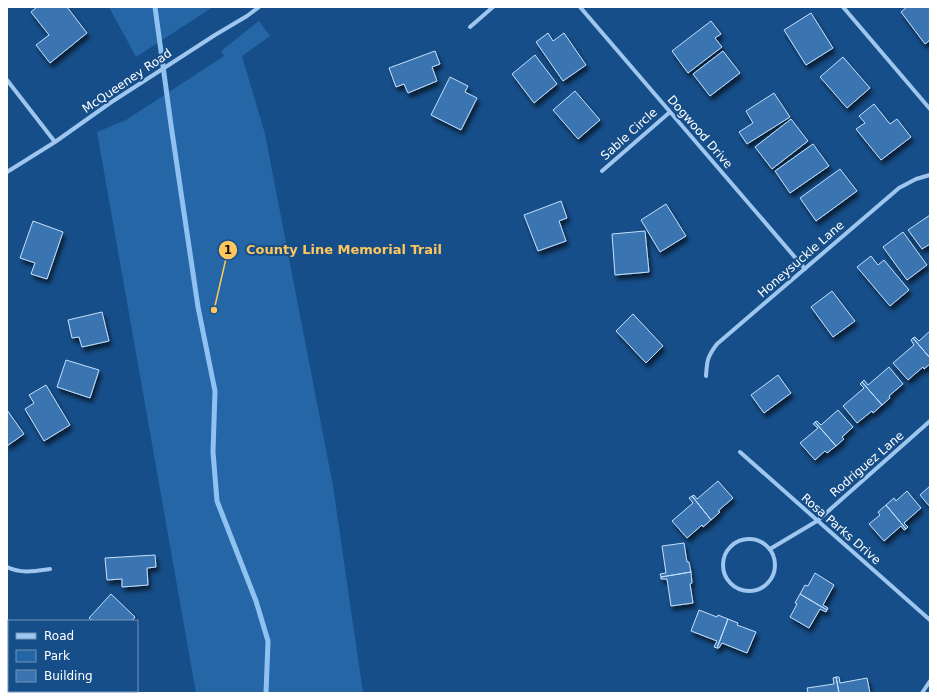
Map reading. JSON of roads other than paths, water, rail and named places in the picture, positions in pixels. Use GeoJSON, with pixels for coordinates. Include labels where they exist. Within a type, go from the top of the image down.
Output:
{"type":"FeatureCollection","features":[{"type":"Feature","properties":{"kind":"street","name":"McQueeney Road"},"geometry":{"type":"LineString","coordinates":[[7,172],[55,142],[116,99],[215,34],[247,16],[259,7]]}},
{"type":"Feature","properties":{"kind":"street"},"geometry":{"type":"LineString","coordinates":[[470,27],[493,7]]}},
{"type":"Feature","properties":{"kind":"street","name":"Dogwood Drive"},"geometry":{"type":"LineString","coordinates":[[580,7],[805,269]]}},
{"type":"Feature","properties":{"kind":"street"},"geometry":{"type":"LineString","coordinates":[[843,7],[930,109]]}},
{"type":"Feature","properties":{"kind":"street"},"geometry":{"type":"LineString","coordinates":[[7,80],[55,142]]}},
{"type":"Feature","properties":{"kind":"street","name":"Sable Circle"},"geometry":{"type":"LineString","coordinates":[[602,171],[670,112]]}},
{"type":"Feature","properties":{"kind":"street","name":"Honeysuckle Lane"},"geometry":{"type":"LineString","coordinates":[[706,376],[710,354],[717,344],[899,188],[916,179],[930,174]]}},
{"type":"Feature","properties":{"kind":"street","name":"Rodriguez Lane"},"geometry":{"type":"LineString","coordinates":[[770,549],[817,521],[930,422]]}},
{"type":"Feature","properties":{"kind":"street","name":"Rosa Parks Drive"},"geometry":{"type":"LineString","coordinates":[[740,452],[930,620]]}},
{"type":"Feature","properties":{"kind":"street"},"geometry":{"type":"LineString","coordinates":[[745,538],[753,538],[761,541],[770,549],[776,561],[773,577],[768,584],[761,589],[745,591],[737,589],[731,584],[723,569],[723,561],[730,546],[745,538]]}},
{"type":"Feature","properties":{"kind":"street"},"geometry":{"type":"LineString","coordinates":[[7,567],[13,570],[32,572],[50,569]]}},
{"type":"Feature","properties":{"kind":"street"},"geometry":{"type":"LineString","coordinates":[[922,693],[930,681]]}},
{"type":"Feature","properties":{"kind":"waterway"},"geometry":{"type":"LineString","coordinates":[[155,7],[198,307],[215,391],[213,452],[217,501],[256,601],[268,641],[266,693]]}},
{"type":"Feature","properties":{"kind":"place","name":"County Line Memorial Trail"},"geometry":{"type":"Point","coordinates":[214,310]}}]}
